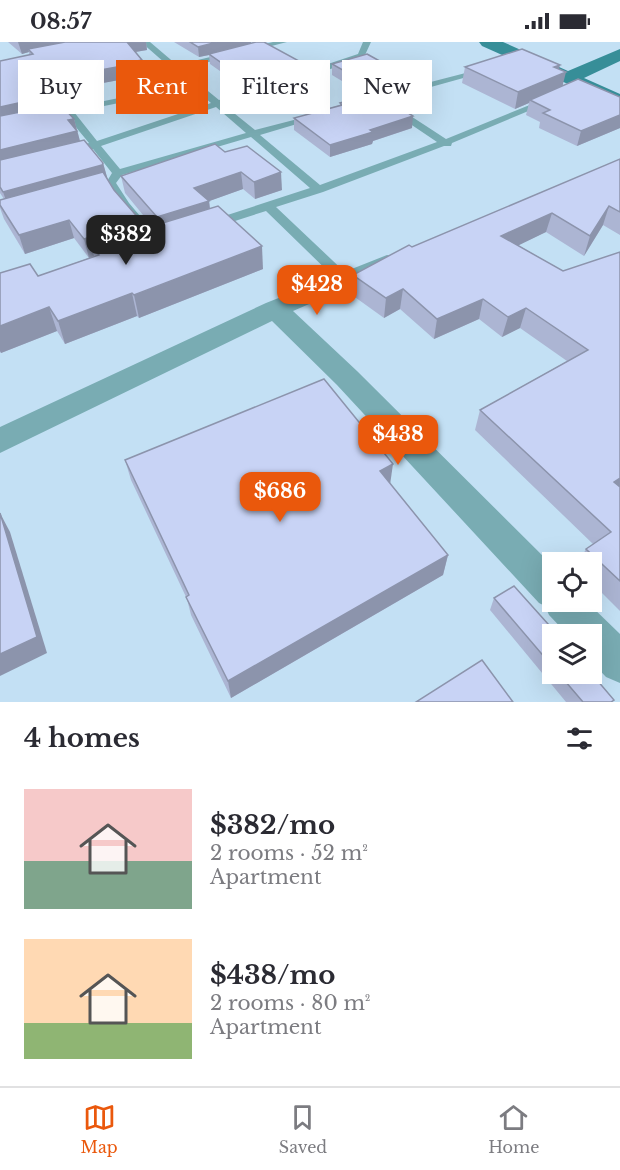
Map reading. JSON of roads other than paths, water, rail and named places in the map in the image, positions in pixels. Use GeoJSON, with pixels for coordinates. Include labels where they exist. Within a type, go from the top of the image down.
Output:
{"type":"FeatureCollection","features":[{"type":"Feature","properties":{"kind":"street"},"geometry":{"type":"LineString","coordinates":[[488,42],[518,60],[577,81],[620,101]]}},
{"type":"Feature","properties":{"kind":"street"},"geometry":{"type":"LineString","coordinates":[[512,42],[577,81],[620,88]]}},
{"type":"Feature","properties":{"kind":"street"},"geometry":{"type":"LineString","coordinates":[[577,81],[620,54]]}},
{"type":"Feature","properties":{"kind":"street"},"geometry":{"type":"LineString","coordinates":[[0,441],[275,309],[408,253]]}},
{"type":"Feature","properties":{"kind":"street"},"geometry":{"type":"LineString","coordinates":[[275,309],[347,378],[542,581]]}},
{"type":"Feature","properties":{"kind":"street"},"geometry":{"type":"LineString","coordinates":[[572,612],[620,663]]}},
{"type":"Feature","properties":{"kind":"lane"},"geometry":{"type":"LineString","coordinates":[[145,42],[168,60]]}},
{"type":"Feature","properties":{"kind":"lane"},"geometry":{"type":"LineString","coordinates":[[207,60],[283,42]]}},
{"type":"Feature","properties":{"kind":"lane"},"geometry":{"type":"LineString","coordinates":[[330,67],[361,56],[367,42]]}},
{"type":"Feature","properties":{"kind":"lane"},"geometry":{"type":"LineString","coordinates":[[361,56],[368,60]]}},
{"type":"Feature","properties":{"kind":"lane"},"geometry":{"type":"LineString","coordinates":[[432,84],[492,67]]}},
{"type":"Feature","properties":{"kind":"lane"},"geometry":{"type":"LineString","coordinates":[[208,94],[220,104]]}},
{"type":"Feature","properties":{"kind":"lane"},"geometry":{"type":"LineString","coordinates":[[201,228],[319,190],[447,144],[552,99]]}},
{"type":"Feature","properties":{"kind":"lane"},"geometry":{"type":"LineString","coordinates":[[53,157],[96,146],[220,104]]}},
{"type":"Feature","properties":{"kind":"lane"},"geometry":{"type":"LineString","coordinates":[[33,118],[50,114]]}},
{"type":"Feature","properties":{"kind":"lane"},"geometry":{"type":"LineString","coordinates":[[70,114],[96,146],[110,180],[124,205],[156,242]]}},
{"type":"Feature","properties":{"kind":"lane"},"geometry":{"type":"LineString","coordinates":[[232,114],[319,190]]}},
{"type":"Feature","properties":{"kind":"lane"},"geometry":{"type":"LineString","coordinates":[[110,180],[254,133],[322,114]]}},
{"type":"Feature","properties":{"kind":"lane"},"geometry":{"type":"LineString","coordinates":[[401,114],[447,144]]}},
{"type":"Feature","properties":{"kind":"lane"},"geometry":{"type":"LineString","coordinates":[[269,207],[345,280]]}}]}
